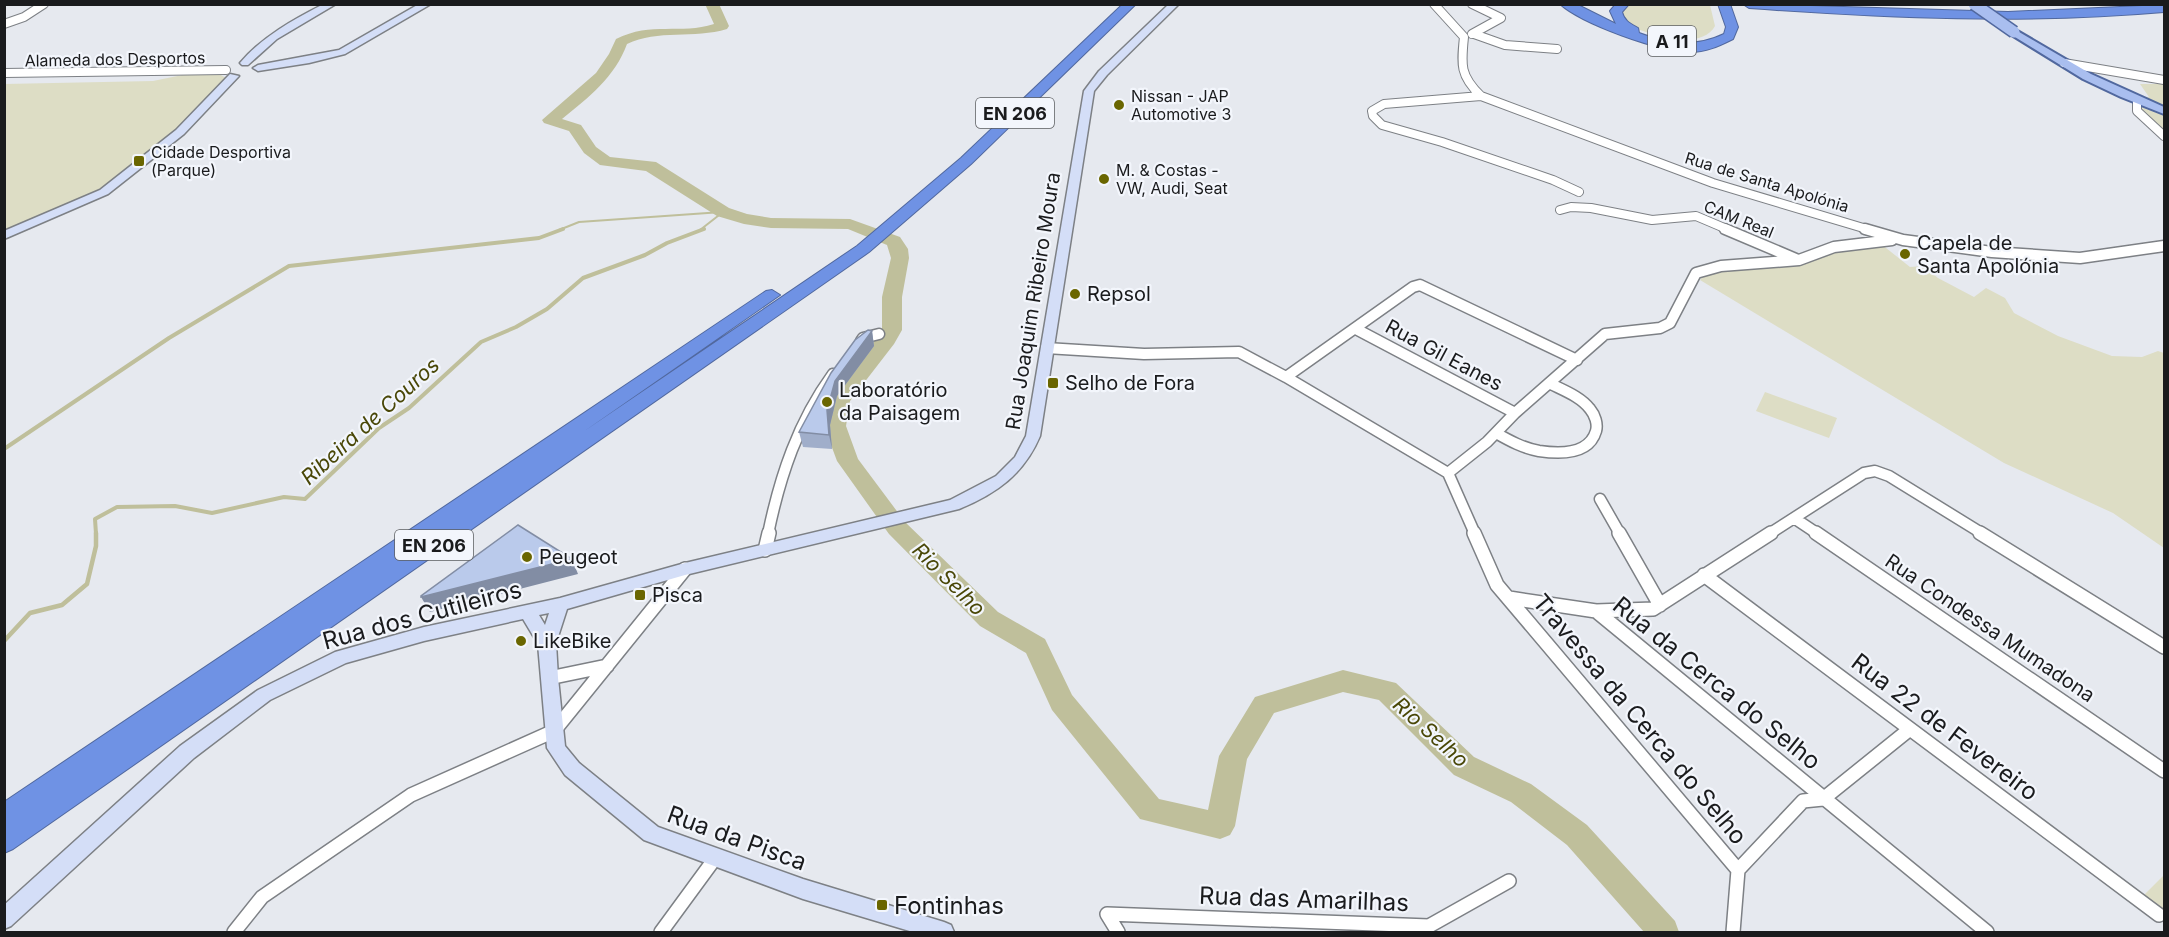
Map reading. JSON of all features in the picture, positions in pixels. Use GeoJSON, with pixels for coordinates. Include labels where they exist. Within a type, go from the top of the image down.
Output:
{"type":"FeatureCollection","features":[{"type":"Feature","properties":{"kind":"highway","name":"EN 206"},"geometry":{"type":"LineString","coordinates":[[891,218],[1115,4]]}},
{"type":"Feature","properties":{"kind":"highway","name":"EN 206"},"geometry":{"type":"LineString","coordinates":[[4,841],[855,246],[891,218],[1130,4]]}},
{"type":"Feature","properties":{"kind":"highway"},"geometry":{"type":"LineString","coordinates":[[1566,4],[1638,39],[1686,47],[1716,43],[1729,36],[1732,27],[1724,4]]}},
{"type":"Feature","properties":{"kind":"highway","name":"A 11"},"geometry":{"type":"LineString","coordinates":[[1623,4],[1616,11],[1617,16],[1627,27],[1647,36],[1681,41],[1704,39],[1718,33],[1721,23],[1715,4]]}},
{"type":"Feature","properties":{"kind":"highway"},"geometry":{"type":"LineString","coordinates":[[1749,4],[1848,11],[1985,15],[2107,13],[2164,9]]}},
{"type":"Feature","properties":{"kind":"highway"},"geometry":{"type":"LineString","coordinates":[[1848,4],[1952,8],[2108,4]]}},
{"type":"Feature","properties":{"kind":"highway"},"geometry":{"type":"LineString","coordinates":[[1958,4],[2032,7]]}},
{"type":"Feature","properties":{"kind":"highway","name":"EN 206"},"geometry":{"type":"LineString","coordinates":[[4,816],[855,246]]}},
{"type":"Feature","properties":{"kind":"main road"},"geometry":{"type":"LineString","coordinates":[[242,73],[245,63],[252,54],[332,4]]}},
{"type":"Feature","properties":{"kind":"main road"},"geometry":{"type":"LineString","coordinates":[[242,73],[342,52],[427,4]]}},
{"type":"Feature","properties":{"kind":"main road","name":"Rua Joaquim Ribeiro Moura"},"geometry":{"type":"LineString","coordinates":[[685,569],[954,504],[990,489],[1014,470],[1023,459],[1033,436],[1089,91],[1102,73],[1175,4]]}},
{"type":"Feature","properties":{"kind":"main road"},"geometry":{"type":"LineString","coordinates":[[1974,4],[2078,73],[2164,111]]}},
{"type":"Feature","properties":{"kind":"main road"},"geometry":{"type":"LineString","coordinates":[[4,236],[104,192],[180,132],[254,63],[245,63]]}},
{"type":"Feature","properties":{"kind":"main road","name":"Rua dos Cutileiros"},"geometry":{"type":"LineString","coordinates":[[4,920],[187,752],[264,695],[341,657],[424,634],[560,604],[685,569]]}},
{"type":"Feature","properties":{"kind":"main road","name":"Rua da Pisca"},"geometry":{"type":"LineString","coordinates":[[560,604],[547,643],[549,678],[556,748],[572,769],[651,834],[803,889],[944,933]]}},
{"type":"Feature","properties":{"kind":"main road","name":"Rua da Pisca"},"geometry":{"type":"LineString","coordinates":[[527,611],[547,643]]}},
{"type":"Feature","properties":{"kind":"street"},"geometry":{"type":"LineString","coordinates":[[4,24],[24,17],[44,4]]}},
{"type":"Feature","properties":{"kind":"street"},"geometry":{"type":"LineString","coordinates":[[1434,4],[1462,34],[1474,34],[1505,45],[1557,49]]}},
{"type":"Feature","properties":{"kind":"street"},"geometry":{"type":"LineString","coordinates":[[1472,4],[1501,18],[1474,34]]}},
{"type":"Feature","properties":{"kind":"street","name":"Rua de Santa Apolónia"},"geometry":{"type":"LineString","coordinates":[[1462,34],[1462,77],[1481,96],[1713,183],[1903,240],[1992,252],[2080,258],[2164,246]]}},
{"type":"Feature","properties":{"kind":"street"},"geometry":{"type":"LineString","coordinates":[[2063,63],[2164,80]]}},
{"type":"Feature","properties":{"kind":"street","name":"Alameda dos Desportos"},"geometry":{"type":"LineString","coordinates":[[4,73],[242,73]]}},
{"type":"Feature","properties":{"kind":"street"},"geometry":{"type":"LineString","coordinates":[[1481,96],[1384,104],[1372,111],[1372,116],[1382,125],[1442,142],[1553,180],[1579,192]]}},
{"type":"Feature","properties":{"kind":"street"},"geometry":{"type":"LineString","coordinates":[[2138,101],[2137,111],[2164,136]]}},
{"type":"Feature","properties":{"kind":"street","name":"CAM Real"},"geometry":{"type":"LineString","coordinates":[[1560,210],[1571,207],[1591,208],[1652,220],[1696,216],[1799,260]]}},
{"type":"Feature","properties":{"kind":"street"},"geometry":{"type":"LineString","coordinates":[[1848,244],[1859,234],[1854,225]]}},
{"type":"Feature","properties":{"kind":"street"},"geometry":{"type":"LineString","coordinates":[[1448,473],[1496,433],[1515,413],[1551,384],[1605,334],[1660,328],[1670,323],[1696,273],[1721,266],[1799,260],[1820,251],[1869,238],[1875,235],[1876,231]]}},
{"type":"Feature","properties":{"kind":"street"},"geometry":{"type":"LineString","coordinates":[[1848,244],[1903,240]]}},
{"type":"Feature","properties":{"kind":"street"},"geometry":{"type":"LineString","coordinates":[[1286,377],[1413,286],[1420,285],[1577,360]]}},
{"type":"Feature","properties":{"kind":"street","name":"Rua Gil Eanes"},"geometry":{"type":"LineString","coordinates":[[1356,329],[1515,413]]}},
{"type":"Feature","properties":{"kind":"street"},"geometry":{"type":"LineString","coordinates":[[853,350],[863,338],[879,334]]}},
{"type":"Feature","properties":{"kind":"street"},"geometry":{"type":"LineString","coordinates":[[1046,348],[1144,354],[1239,352],[1286,377],[1448,473],[1497,585],[1509,598]]}},
{"type":"Feature","properties":{"kind":"street"},"geometry":{"type":"LineString","coordinates":[[765,550],[780,485],[794,447],[820,392],[842,363]]}},
{"type":"Feature","properties":{"kind":"street"},"geometry":{"type":"LineString","coordinates":[[1496,433],[1521,446],[1551,452],[1572,451],[1589,443],[1594,438],[1597,424],[1590,409],[1574,396],[1551,384]]}},
{"type":"Feature","properties":{"kind":"street"},"geometry":{"type":"LineString","coordinates":[[1596,611],[1653,609],[1864,473],[1875,471],[1889,476],[2164,648]]}},
{"type":"Feature","properties":{"kind":"street"},"geometry":{"type":"LineString","coordinates":[[1600,499],[1660,605]]}},
{"type":"Feature","properties":{"kind":"street","name":"Rua Condessa Mumadona"},"geometry":{"type":"LineString","coordinates":[[1794,518],[2164,771]]}},
{"type":"Feature","properties":{"kind":"street"},"geometry":{"type":"LineString","coordinates":[[234,933],[262,897],[411,795],[554,731],[685,569]]}},
{"type":"Feature","properties":{"kind":"street","name":"Rua 22 de Fevereiro"},"geometry":{"type":"LineString","coordinates":[[1704,575],[2159,915]]}},
{"type":"Feature","properties":{"kind":"street","name":"Rua da Cerca do Selho"},"geometry":{"type":"LineString","coordinates":[[1509,598],[1596,611],[1987,933]]}},
{"type":"Feature","properties":{"kind":"street","name":"Travessa da Cerca do Selho"},"geometry":{"type":"LineString","coordinates":[[1509,598],[1738,870]]}},
{"type":"Feature","properties":{"kind":"street"},"geometry":{"type":"LineString","coordinates":[[549,678],[607,666]]}},
{"type":"Feature","properties":{"kind":"street"},"geometry":{"type":"LineString","coordinates":[[1733,933],[1738,870],[1803,801],[1823,799],[1910,729]]}},
{"type":"Feature","properties":{"kind":"street"},"geometry":{"type":"LineString","coordinates":[[661,933],[716,857]]}},
{"type":"Feature","properties":{"kind":"street","name":"Rua das Amarilhas"},"geometry":{"type":"LineString","coordinates":[[1118,933],[1107,914],[1430,929],[1509,881]]}},
{"type":"Feature","properties":{"kind":"green space"},"geometry":{"type":"Polygon","coordinates":[[[1629,5],[1710,5],[1715,26],[1708,34],[1698,38],[1686,40],[1659,36],[1626,23],[1621,12],[1629,5]]]}},
{"type":"Feature","properties":{"kind":"green space"},"geometry":{"type":"Polygon","coordinates":[[[192,73],[217,73],[228,79],[217,93],[156,149],[142,155],[101,189],[5,232],[4,84],[153,81],[192,73]]]}},
{"type":"Feature","properties":{"kind":"green space"},"geometry":{"type":"Polygon","coordinates":[[[2140,84],[2164,84],[2164,133],[2143,111],[2140,98],[2149,97],[2140,84]]]}},
{"type":"Feature","properties":{"kind":"green space"},"geometry":{"type":"Polygon","coordinates":[[[1881,244],[1910,267],[1923,266],[1938,278],[1974,297],[1986,288],[2005,298],[2014,313],[2058,336],[2112,356],[2142,357],[2158,351],[2164,353],[2164,548],[2113,513],[2004,463],[1700,280],[1707,272],[1881,244]]]}},
{"type":"Feature","properties":{"kind":"green space"},"geometry":{"type":"Polygon","coordinates":[[[1765,392],[1837,418],[1829,438],[1756,411],[1765,392]]]}},
{"type":"Feature","properties":{"kind":"green space"},"geometry":{"type":"Polygon","coordinates":[[[2164,875],[2164,913],[2143,896],[2164,875]]]}},
{"type":"Feature","properties":{"kind":"building"},"geometry":{"type":"Polygon","coordinates":[[[868,330],[872,331],[835,381],[827,410],[829,435],[799,432],[831,373],[855,340],[868,330]]]}},
{"type":"Feature","properties":{"kind":"building"},"geometry":{"type":"Polygon","coordinates":[[[518,525],[572,559],[421,597],[421,596],[518,525]]]}},
{"type":"Feature","properties":{"kind":"waterway","name":"Rio Selho"},"geometry":{"type":"LineString","coordinates":[[712,4],[722,26],[710,30],[645,33],[621,42],[610,66],[592,86],[550,120],[575,128],[590,150],[606,161],[650,166],[723,212],[744,219],[771,223],[850,224],[894,241],[899,249],[900,258],[892,297],[892,330],[887,340],[840,400],[835,426],[848,461],[897,528],[989,619],[1036,646],[1062,702],[1150,810],[1220,826],[1233,756],[1265,705],[1343,681],[1387,691],[1464,766],[1521,793],[1577,835],[1664,932]]}},
{"type":"Feature","properties":{"kind":"waterway"},"geometry":{"type":"LineString","coordinates":[[559,230],[579,222],[722,212]]}},
{"type":"Feature","properties":{"kind":"waterway","name":"Ribeira de Couros"},"geometry":{"type":"LineString","coordinates":[[700,230],[723,212]]}},
{"type":"Feature","properties":{"kind":"waterway"},"geometry":{"type":"LineString","coordinates":[[4,449],[169,338],[289,266],[539,238],[563,229]]}},
{"type":"Feature","properties":{"kind":"waterway","name":"Ribeira de Couros"},"geometry":{"type":"LineString","coordinates":[[96,534],[95,519],[117,507],[175,506],[212,513],[284,497],[305,499],[379,428],[409,408],[481,342],[516,327],[547,309],[583,278],[645,255],[667,243],[704,229]]}},
{"type":"Feature","properties":{"kind":"waterway","name":"Ribeira de Couros"},"geometry":{"type":"LineString","coordinates":[[4,641],[30,613],[62,605],[87,584],[96,546],[96,534]]}},
{"type":"Feature","properties":{"kind":"place","name":"Nissan - JAP Automotive 3"},"geometry":{"type":"Point","coordinates":[1119,105]}},
{"type":"Feature","properties":{"kind":"place","name":"Cidade Desportiva (Parque)"},"geometry":{"type":"Point","coordinates":[139,161]}},
{"type":"Feature","properties":{"kind":"place","name":"M. & Costas - VW, Audi, Seat"},"geometry":{"type":"Point","coordinates":[1104,179]}},
{"type":"Feature","properties":{"kind":"place","name":"Capela de Santa Apolónia"},"geometry":{"type":"Point","coordinates":[1905,254]}},
{"type":"Feature","properties":{"kind":"place","name":"Repsol"},"geometry":{"type":"Point","coordinates":[1075,294]}},
{"type":"Feature","properties":{"kind":"place","name":"Selho de Fora"},"geometry":{"type":"Point","coordinates":[1053,383]}},
{"type":"Feature","properties":{"kind":"place","name":"Laboratório da Paisagem"},"geometry":{"type":"Point","coordinates":[827,402]}},
{"type":"Feature","properties":{"kind":"place","name":"Peugeot"},"geometry":{"type":"Point","coordinates":[527,557]}},
{"type":"Feature","properties":{"kind":"place","name":"Pisca"},"geometry":{"type":"Point","coordinates":[640,595]}},
{"type":"Feature","properties":{"kind":"place","name":"LikeBike"},"geometry":{"type":"Point","coordinates":[521,641]}},
{"type":"Feature","properties":{"kind":"place","name":"Fontinhas"},"geometry":{"type":"Point","coordinates":[882,905]}}]}
